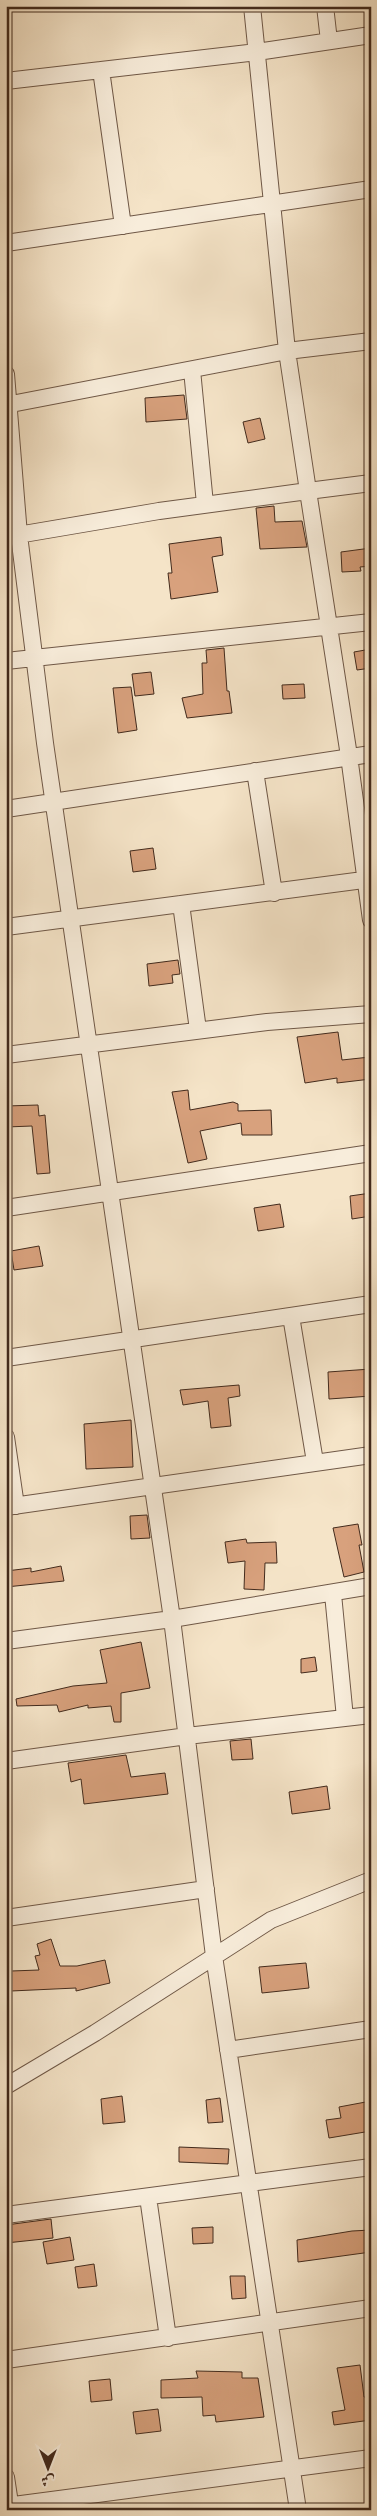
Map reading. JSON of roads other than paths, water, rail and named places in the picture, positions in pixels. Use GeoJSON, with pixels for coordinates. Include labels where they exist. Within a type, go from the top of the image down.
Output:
{"type":"FeatureCollection","features":[{"type":"Feature","properties":{"kind":"street"},"geometry":{"type":"LineString","coordinates":[[252,6],[287,351],[368,879],[371,920]]}},
{"type":"Feature","properties":{"kind":"street"},"geometry":{"type":"LineString","coordinates":[[325,6],[329,42]]}},
{"type":"Feature","properties":{"kind":"street"},"geometry":{"type":"LineString","coordinates":[[6,81],[256,52],[371,36]]}},
{"type":"Feature","properties":{"kind":"street"},"geometry":{"type":"LineString","coordinates":[[101,70],[123,226]]}},
{"type":"Feature","properties":{"kind":"street"},"geometry":{"type":"LineString","coordinates":[[6,243],[371,189]]}},
{"type":"Feature","properties":{"kind":"street"},"geometry":{"type":"LineString","coordinates":[[8,404],[287,351],[371,341]]}},
{"type":"Feature","properties":{"kind":"street"},"geometry":{"type":"LineString","coordinates":[[192,370],[205,504]]}},
{"type":"Feature","properties":{"kind":"street"},"geometry":{"type":"LineString","coordinates":[[6,374],[13,536],[35,657],[53,802],[112,1193],[172,1619],[214,1956],[298,2510]]}},
{"type":"Feature","properties":{"kind":"street"},"geometry":{"type":"LineString","coordinates":[[13,536],[205,504],[371,483]]}},
{"type":"Feature","properties":{"kind":"street"},"geometry":{"type":"LineString","coordinates":[[6,661],[328,625],[371,622]]}},
{"type":"Feature","properties":{"kind":"street"},"geometry":{"type":"LineString","coordinates":[[6,808],[371,754]]}},
{"type":"Feature","properties":{"kind":"street"},"geometry":{"type":"LineString","coordinates":[[255,771],[274,893]]}},
{"type":"Feature","properties":{"kind":"street"},"geometry":{"type":"LineString","coordinates":[[6,927],[274,893],[368,879]]}},
{"type":"Feature","properties":{"kind":"street"},"geometry":{"type":"LineString","coordinates":[[181,904],[198,1030]]}},
{"type":"Feature","properties":{"kind":"street"},"geometry":{"type":"LineString","coordinates":[[6,1056],[198,1030],[305,1018],[371,1014]]}},
{"type":"Feature","properties":{"kind":"street"},"geometry":{"type":"LineString","coordinates":[[6,1208],[371,1153]]}},
{"type":"Feature","properties":{"kind":"street"},"geometry":{"type":"LineString","coordinates":[[6,1358],[371,1304]]}},
{"type":"Feature","properties":{"kind":"street"},"geometry":{"type":"LineString","coordinates":[[291,1316],[315,1462]]}},
{"type":"Feature","properties":{"kind":"street"},"geometry":{"type":"LineString","coordinates":[[6,1437],[11,1506],[371,1455]]}},
{"type":"Feature","properties":{"kind":"street"},"geometry":{"type":"LineString","coordinates":[[6,1641],[172,1619],[333,1594],[371,1586]]}},
{"type":"Feature","properties":{"kind":"street"},"geometry":{"type":"LineString","coordinates":[[333,1594],[345,1718]]}},
{"type":"Feature","properties":{"kind":"street"},"geometry":{"type":"LineString","coordinates":[[6,1761],[187,1736],[371,1715]]}},
{"type":"Feature","properties":{"kind":"street"},"geometry":{"type":"LineString","coordinates":[[6,2086],[95,2033],[271,1920],[371,1880]]}},
{"type":"Feature","properties":{"kind":"street"},"geometry":{"type":"LineString","coordinates":[[6,1918],[206,1889]]}},
{"type":"Feature","properties":{"kind":"street"},"geometry":{"type":"LineString","coordinates":[[228,2050],[371,2028]]}},
{"type":"Feature","properties":{"kind":"street"},"geometry":{"type":"LineString","coordinates":[[6,2215],[249,2185],[371,2167]]}},
{"type":"Feature","properties":{"kind":"street"},"geometry":{"type":"LineString","coordinates":[[148,2197],[168,2338]]}},
{"type":"Feature","properties":{"kind":"street"},"geometry":{"type":"LineString","coordinates":[[6,2360],[371,2308]]}},
{"type":"Feature","properties":{"kind":"street"},"geometry":{"type":"LineString","coordinates":[[6,2477],[9,2507],[371,2458]]}}]}
